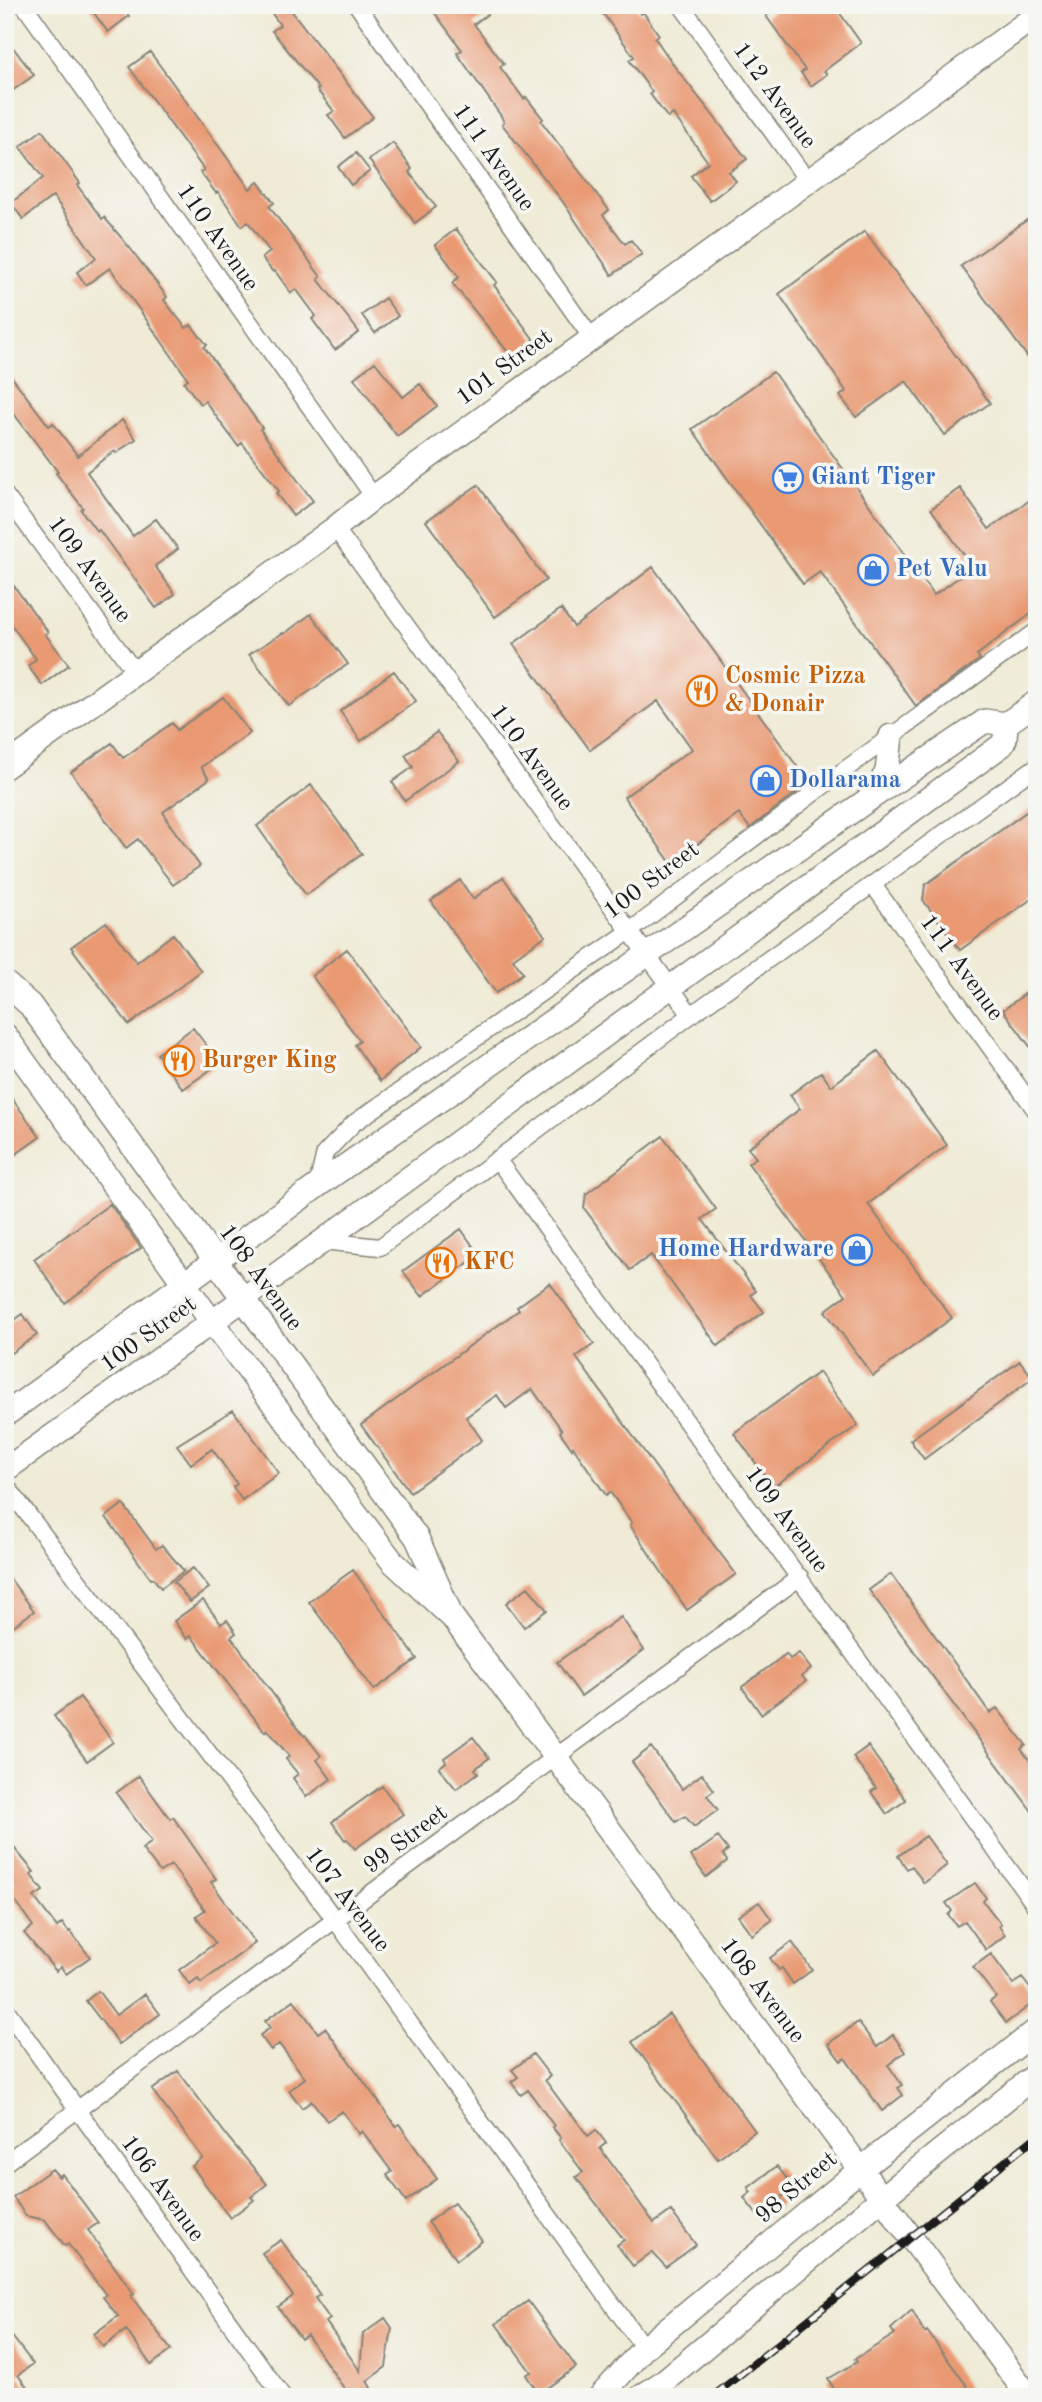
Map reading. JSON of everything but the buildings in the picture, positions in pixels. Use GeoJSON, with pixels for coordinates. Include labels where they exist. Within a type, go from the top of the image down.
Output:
{"type":"FeatureCollection","features":[{"type":"Feature","properties":{"kind":"street","name":"110 Avenue"},"geometry":{"type":"LineString","coordinates":[[24,5],[374,496]]}},
{"type":"Feature","properties":{"kind":"street","name":"111 Avenue"},"geometry":{"type":"LineString","coordinates":[[357,5],[592,337]]}},
{"type":"Feature","properties":{"kind":"street","name":"112 Avenue"},"geometry":{"type":"LineString","coordinates":[[681,5],[807,180]]}},
{"type":"Feature","properties":{"kind":"street","name":"101 Street"},"geometry":{"type":"LineString","coordinates":[[5,767],[1037,15]]}},
{"type":"Feature","properties":{"kind":"street","name":"109 Avenue"},"geometry":{"type":"LineString","coordinates":[[5,495],[135,672]]}},
{"type":"Feature","properties":{"kind":"street","name":"110 Avenue"},"geometry":{"type":"LineString","coordinates":[[335,528],[691,1015]]}},
{"type":"Feature","properties":{"kind":"street","name":"100 Street"},"geometry":{"type":"LineString","coordinates":[[317,1186],[325,1153],[354,1123],[630,931],[891,736],[1037,631]]}},
{"type":"Feature","properties":{"kind":"street","name":"100 Street"},"geometry":{"type":"LineString","coordinates":[[5,1415],[317,1186],[872,797],[985,721],[1006,724],[1037,702]]}},
{"type":"Feature","properties":{"kind":"street","name":"100 Street"},"geometry":{"type":"LineString","coordinates":[[5,1470],[1002,745],[1006,724]]}},
{"type":"Feature","properties":{"kind":"street"},"geometry":{"type":"LineString","coordinates":[[872,797],[887,772],[891,736]]}},
{"type":"Feature","properties":{"kind":"street"},"geometry":{"type":"LineString","coordinates":[[322,1241],[380,1247],[691,1015],[1037,766]]}},
{"type":"Feature","properties":{"kind":"street","name":"111 Avenue"},"geometry":{"type":"LineString","coordinates":[[873,885],[1037,1112]]}},
{"type":"Feature","properties":{"kind":"street","name":"108 Avenue"},"geometry":{"type":"LineString","coordinates":[[5,983],[30,1006],[417,1538],[452,1617]]}},
{"type":"Feature","properties":{"kind":"street","name":"108 Avenue"},"geometry":{"type":"LineString","coordinates":[[5,1035],[184,1284],[392,1561],[452,1617],[1028,2397]]}},
{"type":"Feature","properties":{"kind":"street","name":"109 Avenue"},"geometry":{"type":"LineString","coordinates":[[497,1159],[1037,1908]]}},
{"type":"Feature","properties":{"kind":"street","name":"107 Avenue"},"geometry":{"type":"LineString","coordinates":[[5,1484],[336,1921],[645,2348]]}},
{"type":"Feature","properties":{"kind":"street","name":"99 Street"},"geometry":{"type":"LineString","coordinates":[[5,2163],[800,1577]]}},
{"type":"Feature","properties":{"kind":"street","name":"106 Avenue"},"geometry":{"type":"LineString","coordinates":[[5,2008],[283,2397]]}},
{"type":"Feature","properties":{"kind":"street","name":"98 Street"},"geometry":{"type":"LineString","coordinates":[[600,2397],[645,2348],[861,2169],[1037,2030]]}},
{"type":"Feature","properties":{"kind":"street"},"geometry":{"type":"LineString","coordinates":[[641,2397],[663,2382],[882,2197],[1037,2074]]}},
{"type":"Feature","properties":{"kind":"railway"},"geometry":{"type":"LineString","coordinates":[[712,2397],[1037,2136]]}},
{"type":"Feature","properties":{"kind":"place","name":"Giant Tiger"},"geometry":{"type":"Point","coordinates":[788,478]}},
{"type":"Feature","properties":{"kind":"place","name":"Pet Valu"},"geometry":{"type":"Point","coordinates":[873,570]}},
{"type":"Feature","properties":{"kind":"place","name":"Cosmic Pizza & Donair"},"geometry":{"type":"Point","coordinates":[702,691]}},
{"type":"Feature","properties":{"kind":"place","name":"Dollarama"},"geometry":{"type":"Point","coordinates":[766,781]}},
{"type":"Feature","properties":{"kind":"place","name":"Burger King"},"geometry":{"type":"Point","coordinates":[179,1061]}},
{"type":"Feature","properties":{"kind":"place","name":"Home Hardware"},"geometry":{"type":"Point","coordinates":[857,1250]}},
{"type":"Feature","properties":{"kind":"place","name":"KFC"},"geometry":{"type":"Point","coordinates":[441,1263]}}]}
